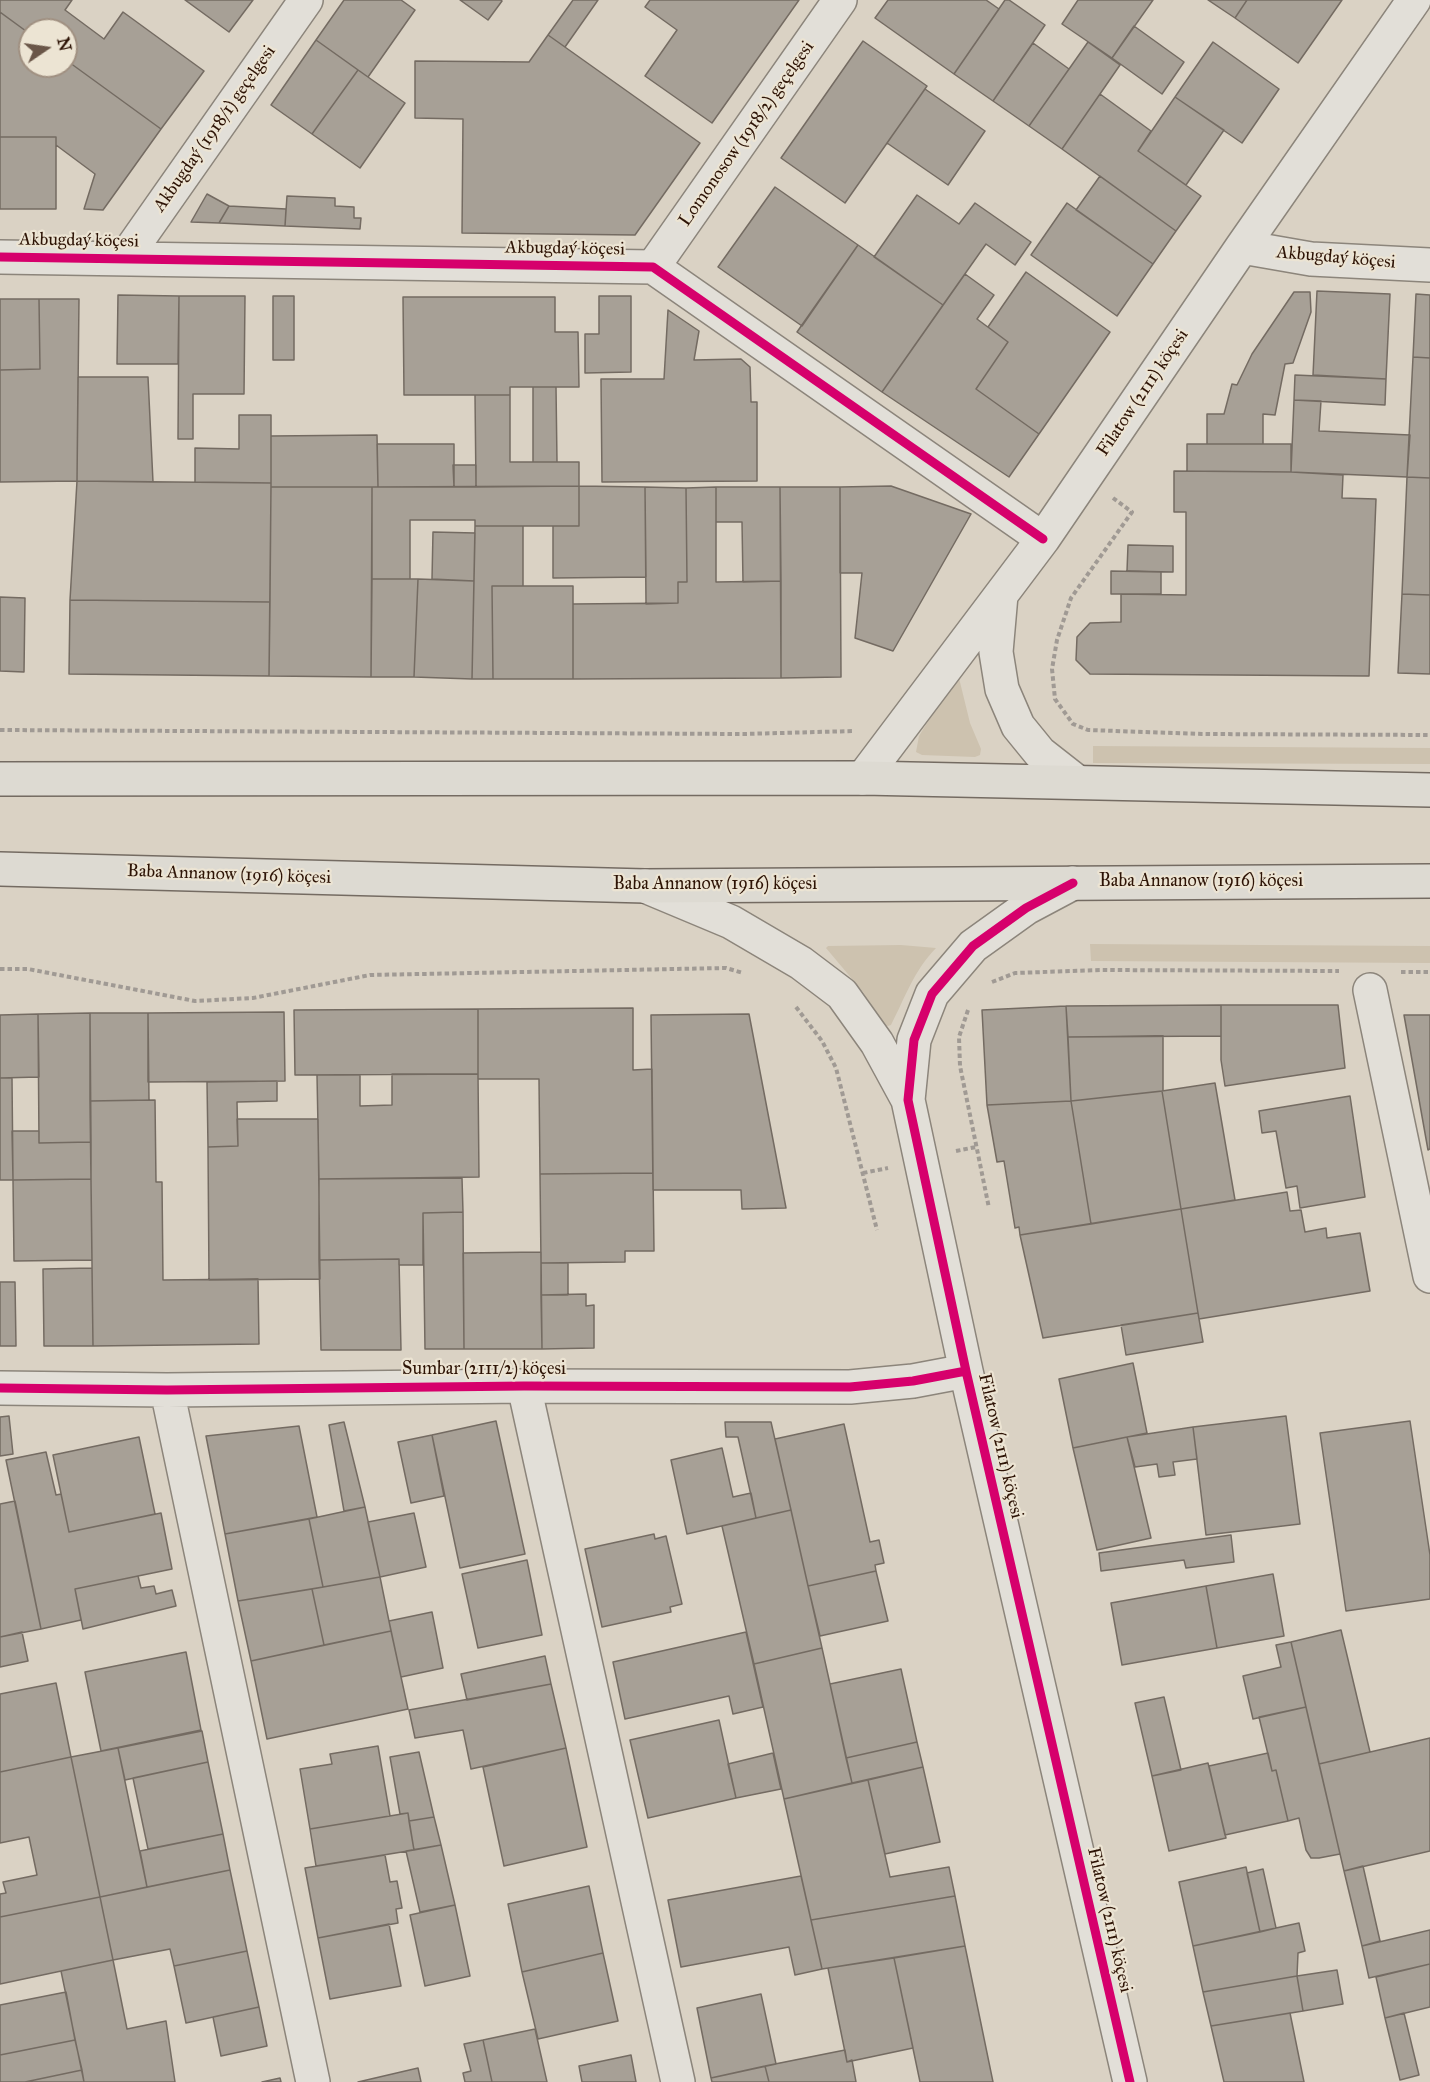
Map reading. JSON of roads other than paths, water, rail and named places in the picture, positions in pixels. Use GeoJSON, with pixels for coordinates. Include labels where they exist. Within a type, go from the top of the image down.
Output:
{"type":"FeatureCollection","features":[{"type":"Feature","properties":{"kind":"main road"},"geometry":{"type":"LineString","coordinates":[[0,779],[863,778],[1430,790]]}},
{"type":"Feature","properties":{"kind":"main road","name":"Baba Annanow (1916) köçesi"},"geometry":{"type":"LineString","coordinates":[[0,869],[645,886],[1430,881]]}},
{"type":"Feature","properties":{"kind":"street","name":"Akbugdaý (1918/1) geçelgesi"},"geometry":{"type":"LineString","coordinates":[[125,258],[306,0]]}},
{"type":"Feature","properties":{"kind":"street","name":"Lomonosow (1918/2) geçelgesi"},"geometry":{"type":"LineString","coordinates":[[653,267],[840,0]]}},
{"type":"Feature","properties":{"kind":"street","name":"Filatow (2111) köçesi"},"geometry":{"type":"LineString","coordinates":[[863,778],[1043,539],[1414,0]]}},
{"type":"Feature","properties":{"kind":"street","name":"Akbugdaý köçesi"},"geometry":{"type":"LineString","coordinates":[[1242,247],[1311,259],[1430,265]]}},
{"type":"Feature","properties":{"kind":"street","name":"Akbugdaý köçesi"},"geometry":{"type":"LineString","coordinates":[[0,257],[653,267]]}},
{"type":"Feature","properties":{"kind":"street"},"geometry":{"type":"LineString","coordinates":[[653,267],[1043,539]]}},
{"type":"Feature","properties":{"kind":"street"},"geometry":{"type":"LineString","coordinates":[[1001,595],[996,652],[1002,689],[1018,726],[1040,753],[1077,782]]}},
{"type":"Feature","properties":{"kind":"street","name":"Filatow (2111) köçesi"},"geometry":{"type":"LineString","coordinates":[[1073,884],[1026,908],[973,946],[932,994],[914,1040],[908,1100],[966,1371],[1130,2082]]}},
{"type":"Feature","properties":{"kind":"street"},"geometry":{"type":"LineString","coordinates":[[645,886],[731,922],[801,963],[842,994],[877,1043],[908,1100]]}},
{"type":"Feature","properties":{"kind":"street"},"geometry":{"type":"LineString","coordinates":[[1357,981],[1430,1276]]}},
{"type":"Feature","properties":{"kind":"street","name":"Sumbar (2111/2) köçesi"},"geometry":{"type":"LineString","coordinates":[[0,1388],[167,1390],[524,1386],[850,1387],[966,1371]]}},
{"type":"Feature","properties":{"kind":"street"},"geometry":{"type":"LineString","coordinates":[[524,1386],[678,2082]]}},
{"type":"Feature","properties":{"kind":"street"},"geometry":{"type":"LineString","coordinates":[[167,1390],[313,2082]]}}]}
